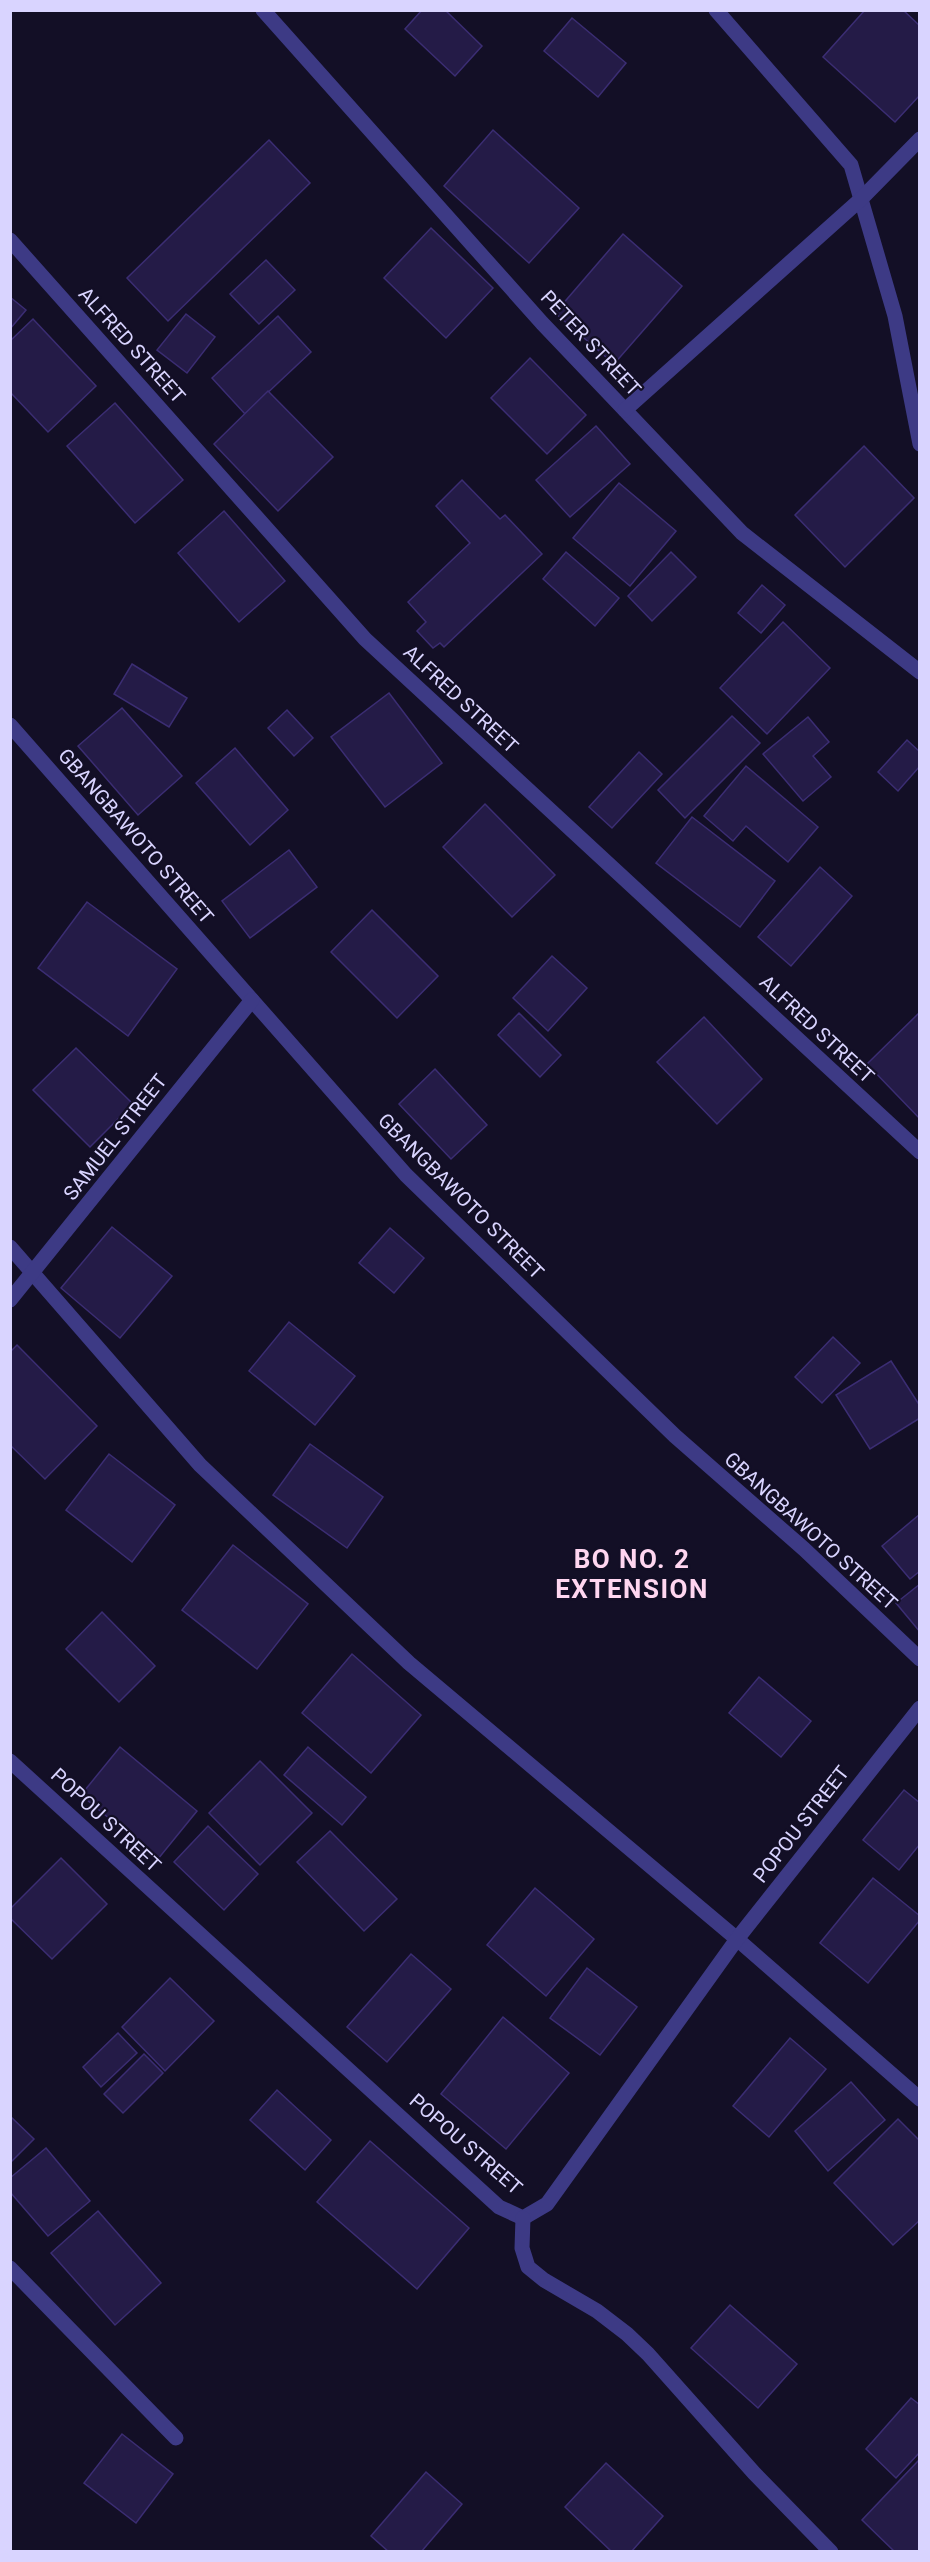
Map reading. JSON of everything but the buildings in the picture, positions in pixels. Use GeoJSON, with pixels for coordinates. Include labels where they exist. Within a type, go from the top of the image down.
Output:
{"type":"FeatureCollection","features":[{"type":"Feature","properties":{"kind":"street","name":"PETER STREET"},"geometry":{"type":"LineString","coordinates":[[263,10],[542,322],[742,533],[919,671]]}},
{"type":"Feature","properties":{"kind":"street"},"geometry":{"type":"LineString","coordinates":[[716,10],[851,165],[895,316],[920,444]]}},
{"type":"Feature","properties":{"kind":"street"},"geometry":{"type":"LineString","coordinates":[[625,410],[861,199],[920,139]]}},
{"type":"Feature","properties":{"kind":"street","name":"ALFRED STREET"},"geometry":{"type":"LineString","coordinates":[[10,240],[365,639],[920,1152]]}},
{"type":"Feature","properties":{"kind":"street","name":"GBANGBAWOTO STREET"},"geometry":{"type":"LineString","coordinates":[[10,725],[406,1175],[675,1436],[804,1549],[920,1659]]}},
{"type":"Feature","properties":{"kind":"street","name":"SAMUEL STREET"},"geometry":{"type":"LineString","coordinates":[[10,1300],[252,1000]]}},
{"type":"Feature","properties":{"kind":"street"},"geometry":{"type":"LineString","coordinates":[[10,1247],[200,1465],[409,1663],[737,1939],[920,2099]]}},
{"type":"Feature","properties":{"kind":"street","name":"POPOU STREET"},"geometry":{"type":"LineString","coordinates":[[10,1761],[499,2207],[523,2218],[547,2204],[737,1939],[920,1708]]}},
{"type":"Feature","properties":{"kind":"street"},"geometry":{"type":"LineString","coordinates":[[523,2218],[522,2248],[528,2267],[544,2280],[597,2311],[641,2348],[746,2464],[831,2552]]}},
{"type":"Feature","properties":{"kind":"street"},"geometry":{"type":"LineString","coordinates":[[10,2268],[176,2438]]}},
{"type":"Feature","properties":{"kind":"district","name":"BO NO. 2 EXTENSION"},"geometry":{"type":"Point","coordinates":[632,1574]}}]}
